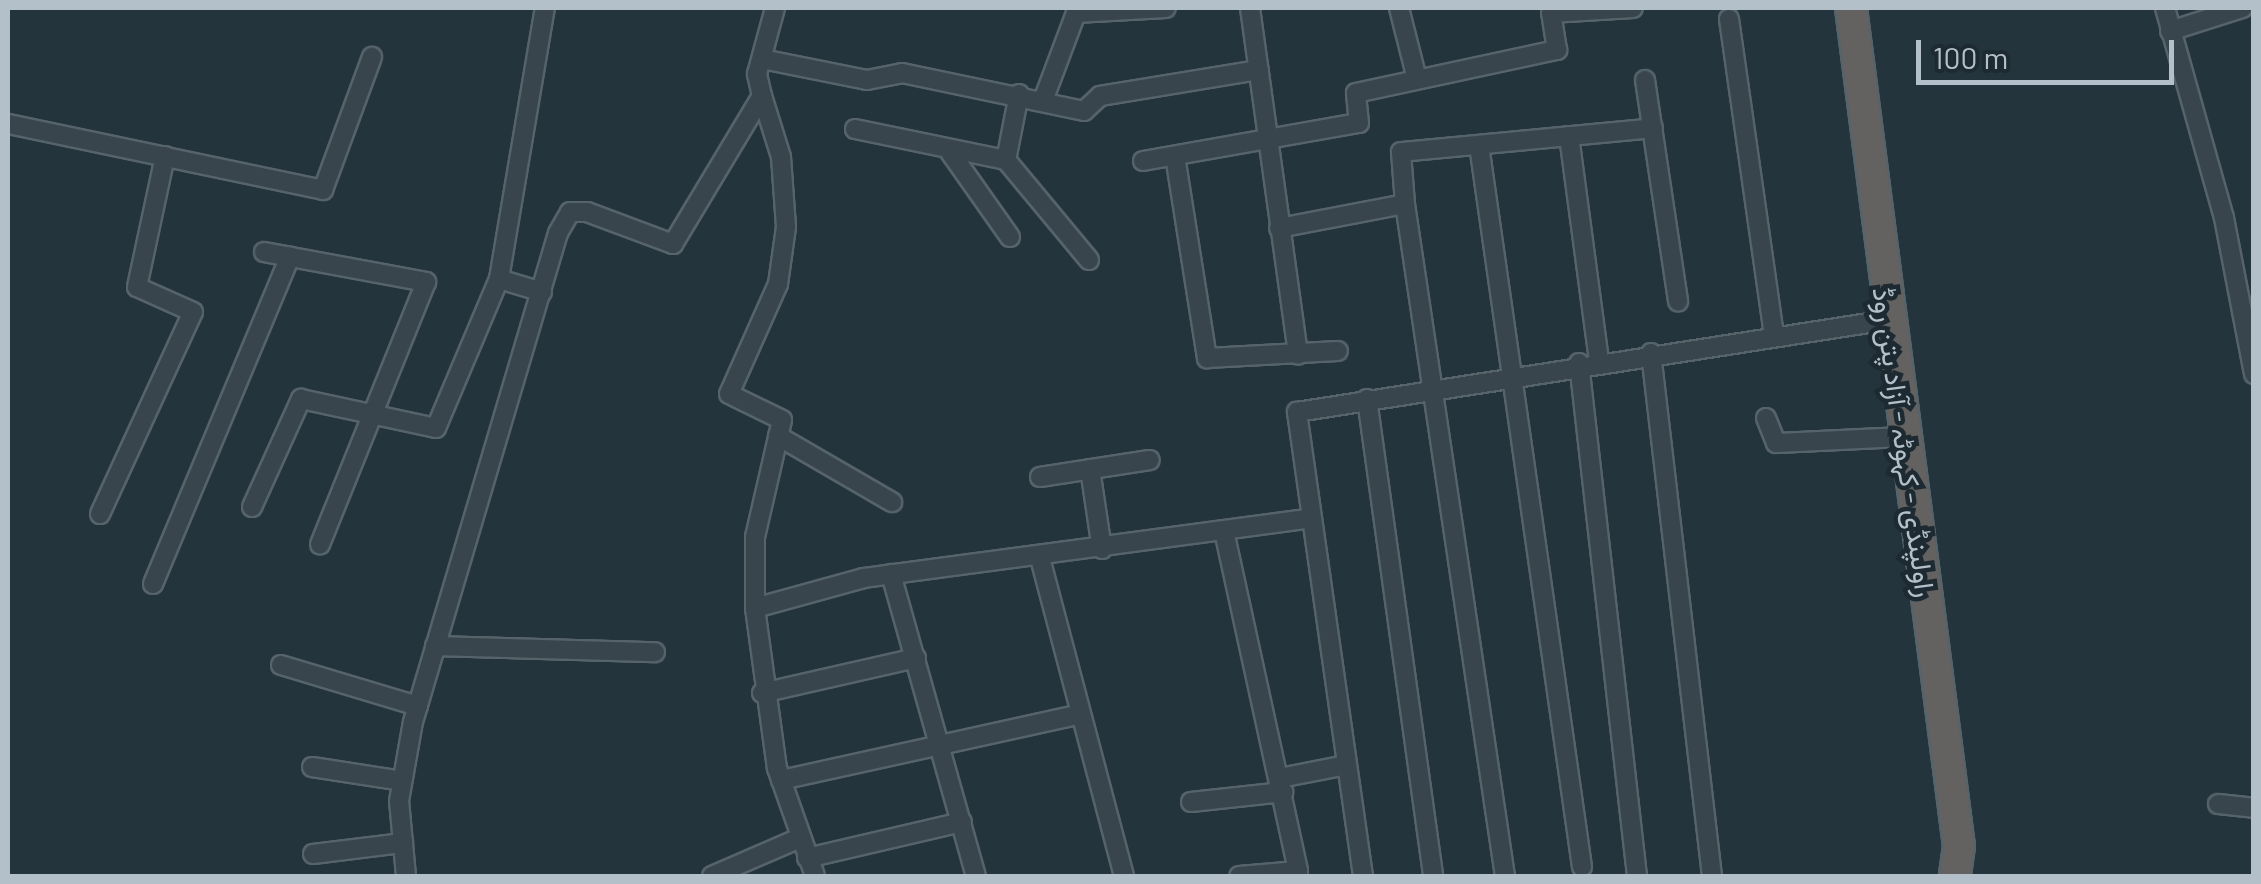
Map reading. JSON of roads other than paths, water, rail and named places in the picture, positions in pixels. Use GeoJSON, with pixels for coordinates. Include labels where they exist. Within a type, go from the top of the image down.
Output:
{"type":"FeatureCollection","features":[{"type":"Feature","properties":{"kind":"highway","name":"راولپنڈی - کہوٹہ - آزاد پتن روڈ"},"geometry":{"type":"LineString","coordinates":[[1851,8],[1888,320],[1960,846],[1955,876]]}},
{"type":"Feature","properties":{"kind":"street"},"geometry":{"type":"LineString","coordinates":[[252,507],[301,399],[436,428],[499,279],[545,8]]}},
{"type":"Feature","properties":{"kind":"street"},"geometry":{"type":"LineString","coordinates":[[775,8],[762,59],[762,96],[781,157],[786,227],[778,284],[729,394],[782,420],[756,537],[755,608],[762,693],[781,780],[815,876]]}},
{"type":"Feature","properties":{"kind":"street"},"geometry":{"type":"LineString","coordinates":[[1044,98],[1076,14],[1166,8]]}},
{"type":"Feature","properties":{"kind":"street"},"geometry":{"type":"LineString","coordinates":[[1250,8],[1298,356]]}},
{"type":"Feature","properties":{"kind":"street"},"geometry":{"type":"LineString","coordinates":[[1399,8],[1417,79]]}},
{"type":"Feature","properties":{"kind":"street"},"geometry":{"type":"LineString","coordinates":[[1143,161],[1360,123],[1356,92],[1556,50],[1550,13],[1633,8]]}},
{"type":"Feature","properties":{"kind":"street"},"geometry":{"type":"LineString","coordinates":[[2164,8],[2224,218],[2254,374]]}},
{"type":"Feature","properties":{"kind":"street"},"geometry":{"type":"LineString","coordinates":[[2170,30],[2242,8]]}},
{"type":"Feature","properties":{"kind":"street"},"geometry":{"type":"LineString","coordinates":[[1729,19],[1774,336]]}},
{"type":"Feature","properties":{"kind":"street"},"geometry":{"type":"LineString","coordinates":[[8,124],[328,189],[372,57]]}},
{"type":"Feature","properties":{"kind":"street"},"geometry":{"type":"LineString","coordinates":[[762,59],[867,80],[890,71],[1044,98],[1084,111],[1100,96],[1258,70]]}},
{"type":"Feature","properties":{"kind":"street"},"geometry":{"type":"LineString","coordinates":[[1645,80],[1678,302]]}},
{"type":"Feature","properties":{"kind":"street"},"geometry":{"type":"LineString","coordinates":[[1006,160],[1020,94]]}},
{"type":"Feature","properties":{"kind":"street"},"geometry":{"type":"LineString","coordinates":[[406,876],[402,781],[418,706],[542,292],[570,212],[673,244],[762,96]]}},
{"type":"Feature","properties":{"kind":"street"},"geometry":{"type":"LineString","coordinates":[[1505,876],[1401,152],[1653,128]]}},
{"type":"Feature","properties":{"kind":"street"},"geometry":{"type":"LineString","coordinates":[[855,129],[950,152],[1006,160],[1090,260]]}},
{"type":"Feature","properties":{"kind":"street"},"geometry":{"type":"LineString","coordinates":[[1570,136],[1599,360]]}},
{"type":"Feature","properties":{"kind":"street"},"geometry":{"type":"LineString","coordinates":[[1480,145],[1506,373],[1582,867]]}},
{"type":"Feature","properties":{"kind":"street"},"geometry":{"type":"LineString","coordinates":[[950,152],[1010,237]]}},
{"type":"Feature","properties":{"kind":"street"},"geometry":{"type":"LineString","coordinates":[[100,514],[193,312],[137,287],[165,156]]}},
{"type":"Feature","properties":{"kind":"street"},"geometry":{"type":"LineString","coordinates":[[1175,156],[1206,358],[1338,351]]}},
{"type":"Feature","properties":{"kind":"street"},"geometry":{"type":"LineString","coordinates":[[1279,228],[1406,204]]}},
{"type":"Feature","properties":{"kind":"street"},"geometry":{"type":"LineString","coordinates":[[264,252],[426,282],[379,414],[320,544]]}},
{"type":"Feature","properties":{"kind":"street"},"geometry":{"type":"LineString","coordinates":[[154,584],[290,256]]}},
{"type":"Feature","properties":{"kind":"street"},"geometry":{"type":"LineString","coordinates":[[499,279],[542,292]]}},
{"type":"Feature","properties":{"kind":"street"},"geometry":{"type":"LineString","coordinates":[[1363,876],[1296,412],[1506,373],[1888,320]]}},
{"type":"Feature","properties":{"kind":"street"},"geometry":{"type":"LineString","coordinates":[[1651,353],[1712,876]]}},
{"type":"Feature","properties":{"kind":"street"},"geometry":{"type":"LineString","coordinates":[[1580,363],[1637,876]]}},
{"type":"Feature","properties":{"kind":"street"},"geometry":{"type":"LineString","coordinates":[[1367,399],[1433,876]]}},
{"type":"Feature","properties":{"kind":"street"},"geometry":{"type":"LineString","coordinates":[[1766,418],[1776,443],[1904,437]]}},
{"type":"Feature","properties":{"kind":"street"},"geometry":{"type":"LineString","coordinates":[[778,436],[892,502]]}},
{"type":"Feature","properties":{"kind":"street"},"geometry":{"type":"LineString","coordinates":[[1040,477],[1150,460]]}},
{"type":"Feature","properties":{"kind":"street"},"geometry":{"type":"LineString","coordinates":[[1090,469],[1102,549]]}},
{"type":"Feature","properties":{"kind":"street"},"geometry":{"type":"LineString","coordinates":[[755,608],[891,574],[1040,558],[1310,519]]}},
{"type":"Feature","properties":{"kind":"street"},"geometry":{"type":"LineString","coordinates":[[1224,531],[1298,871],[1239,876]]}},
{"type":"Feature","properties":{"kind":"street"},"geometry":{"type":"LineString","coordinates":[[1040,558],[1124,876]]}},
{"type":"Feature","properties":{"kind":"street"},"geometry":{"type":"LineString","coordinates":[[891,574],[976,876]]}},
{"type":"Feature","properties":{"kind":"street"},"geometry":{"type":"LineString","coordinates":[[435,646],[655,652]]}},
{"type":"Feature","properties":{"kind":"street"},"geometry":{"type":"LineString","coordinates":[[762,693],[916,658]]}},
{"type":"Feature","properties":{"kind":"street"},"geometry":{"type":"LineString","coordinates":[[282,665],[418,706]]}},
{"type":"Feature","properties":{"kind":"street"},"geometry":{"type":"LineString","coordinates":[[781,780],[1080,714]]}},
{"type":"Feature","properties":{"kind":"street"},"geometry":{"type":"LineString","coordinates":[[1191,802],[1281,785],[1346,765]]}},
{"type":"Feature","properties":{"kind":"street"},"geometry":{"type":"LineString","coordinates":[[312,767],[402,781]]}},
{"type":"Feature","properties":{"kind":"street"},"geometry":{"type":"LineString","coordinates":[[2218,804],[2254,808]]}},
{"type":"Feature","properties":{"kind":"street"},"geometry":{"type":"LineString","coordinates":[[807,858],[962,822]]}},
{"type":"Feature","properties":{"kind":"street"},"geometry":{"type":"LineString","coordinates":[[712,876],[800,838]]}},
{"type":"Feature","properties":{"kind":"street"},"geometry":{"type":"LineString","coordinates":[[313,854],[403,843]]}}]}
